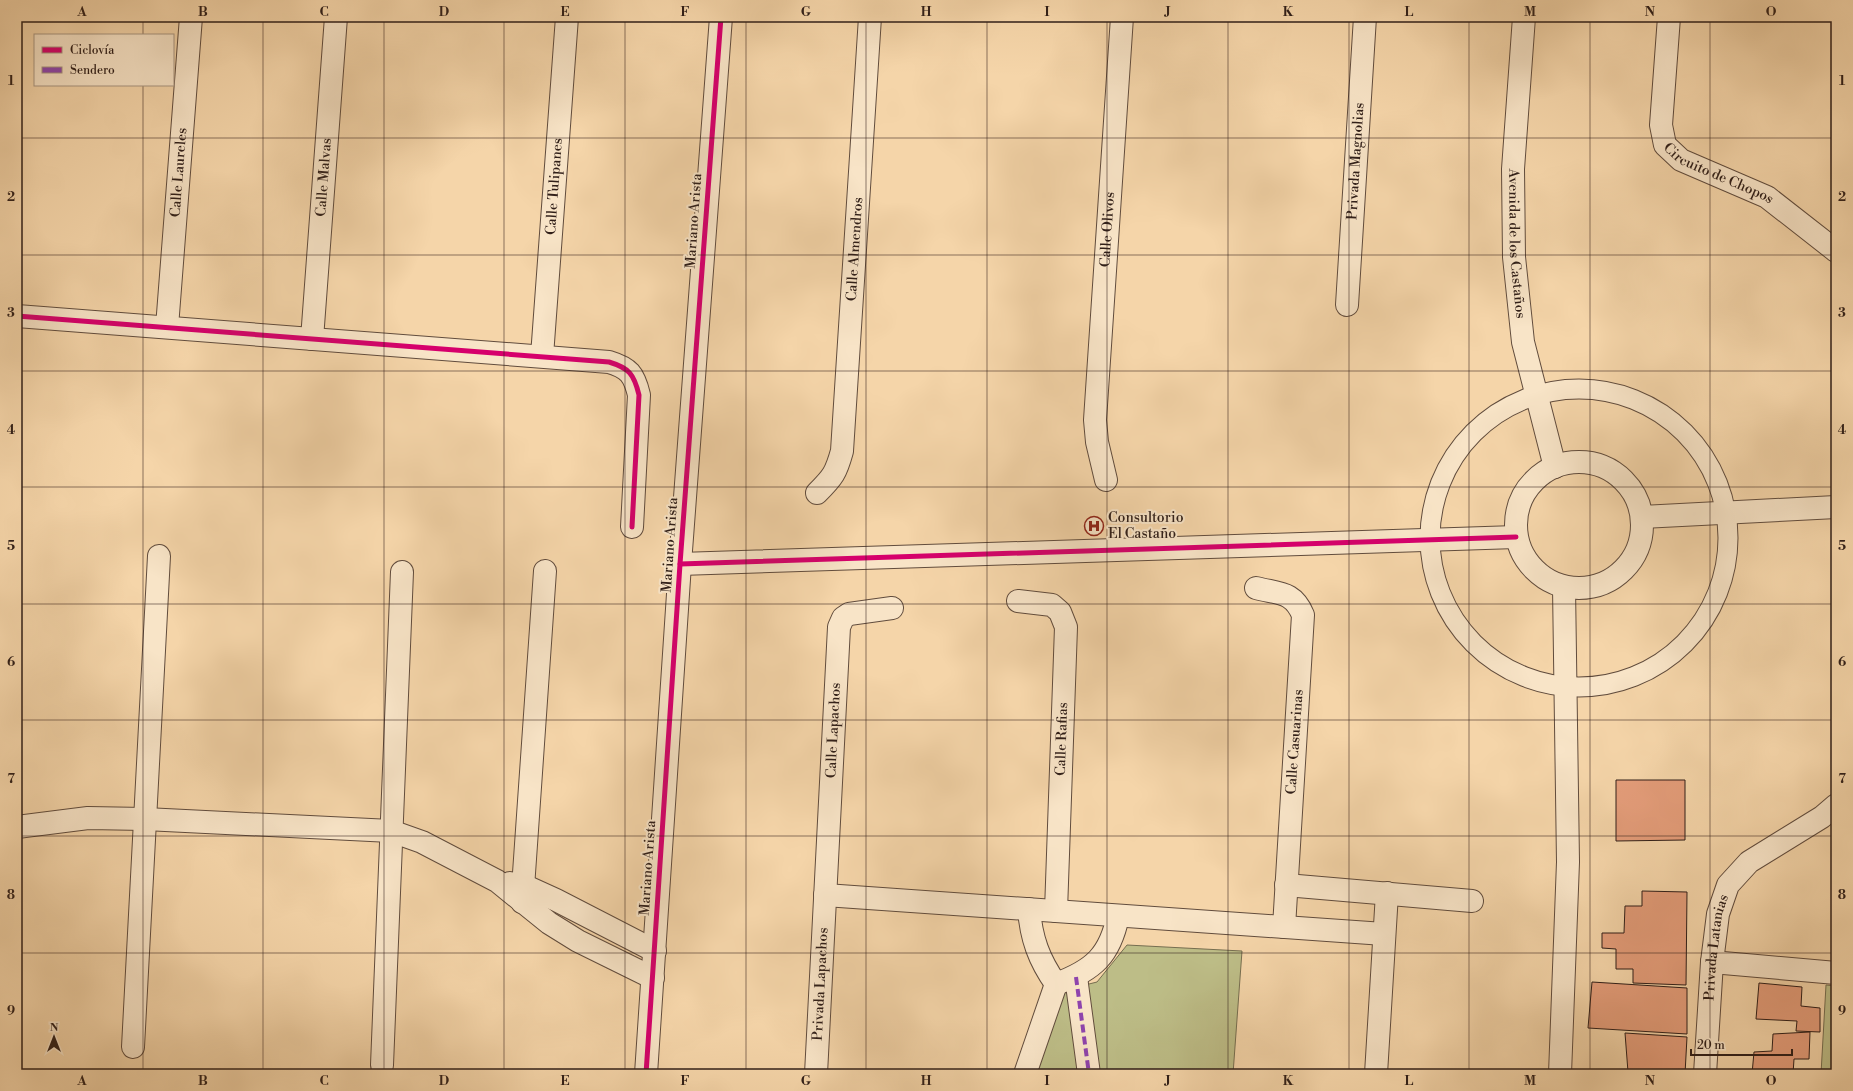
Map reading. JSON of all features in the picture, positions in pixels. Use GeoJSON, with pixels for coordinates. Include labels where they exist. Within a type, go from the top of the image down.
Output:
{"type":"FeatureCollection","features":[{"type":"Feature","properties":{"kind":"street","name":"Calle Laureles"},"geometry":{"type":"LineString","coordinates":[[168,327],[190,17]]}},
{"type":"Feature","properties":{"kind":"street","name":"Calle Malvas"},"geometry":{"type":"LineString","coordinates":[[312,339],[336,17]]}},
{"type":"Feature","properties":{"kind":"street","name":"Calle Tulipanes"},"geometry":{"type":"LineString","coordinates":[[542,356],[567,17]]}},
{"type":"Feature","properties":{"kind":"street","name":"Mariano Arista"},"geometry":{"type":"LineString","coordinates":[[646,1074],[680,564],[721,17]]}},
{"type":"Feature","properties":{"kind":"street","name":"Calle Almendros"},"geometry":{"type":"LineString","coordinates":[[825,486],[837,469],[842,451],[870,17]]}},
{"type":"Feature","properties":{"kind":"street","name":"Calle Olivos"},"geometry":{"type":"LineString","coordinates":[[1106,480],[1097,442],[1095,420],[1122,17]]}},
{"type":"Feature","properties":{"kind":"street","name":"Privada Magnolias"},"geometry":{"type":"LineString","coordinates":[[1347,306],[1365,17]]}},
{"type":"Feature","properties":{"kind":"street","name":"Avenida de los Castaños"},"geometry":{"type":"LineString","coordinates":[[1524,17],[1513,169],[1514,257],[1523,342],[1555,467]]}},
{"type":"Feature","properties":{"kind":"street","name":"Circuito de Chopos"},"geometry":{"type":"LineString","coordinates":[[1668,17],[1661,126],[1664,144],[1681,160],[1767,197],[1836,251]]}},
{"type":"Feature","properties":{"kind":"street"},"geometry":{"type":"LineString","coordinates":[[17,316],[542,356],[609,362],[624,367],[636,381],[639,395],[632,527]]}},
{"type":"Feature","properties":{"kind":"street"},"geometry":{"type":"LineString","coordinates":[[1574,462],[1593,464],[1611,471],[1626,483],[1636,499],[1642,517],[1641,537],[1634,556],[1621,572],[1604,583],[1585,588],[1564,587],[1547,580],[1533,569],[1522,554],[1516,537],[1516,520],[1520,503],[1528,488],[1540,476],[1555,467],[1574,462]]}},
{"type":"Feature","properties":{"kind":"street"},"geometry":{"type":"LineString","coordinates":[[1642,517],[1836,507]]}},
{"type":"Feature","properties":{"kind":"street"},"geometry":{"type":"LineString","coordinates":[[680,564],[1516,537]]}},
{"type":"Feature","properties":{"kind":"street"},"geometry":{"type":"LineString","coordinates":[[133,1047],[160,556]]}},
{"type":"Feature","properties":{"kind":"street"},"geometry":{"type":"LineString","coordinates":[[545,571],[522,893],[549,923],[578,941],[653,978]]}},
{"type":"Feature","properties":{"kind":"street"},"geometry":{"type":"LineString","coordinates":[[382,1065],[402,572]]}},
{"type":"Feature","properties":{"kind":"street"},"geometry":{"type":"LineString","coordinates":[[1560,1074],[1568,862],[1564,587]]}},
{"type":"Feature","properties":{"kind":"street","name":"Calle Casuarinas"},"geometry":{"type":"LineString","coordinates":[[1256,588],[1292,597],[1298,604],[1303,615],[1284,927]]}},
{"type":"Feature","properties":{"kind":"street","name":"Calle Rafias"},"geometry":{"type":"LineString","coordinates":[[1018,601],[1052,606],[1060,612],[1066,627],[1056,911]]}},
{"type":"Feature","properties":{"kind":"street","name":"Calle Lapachos"},"geometry":{"type":"LineString","coordinates":[[825,895],[838,627],[843,618],[849,614],[892,608]]}},
{"type":"Feature","properties":{"kind":"street","name":"Privada Latanias"},"geometry":{"type":"LineString","coordinates":[[1704,1074],[1712,962],[1718,914],[1728,885],[1749,862],[1822,818],[1836,805]]}},
{"type":"Feature","properties":{"kind":"street"},"geometry":{"type":"LineString","coordinates":[[17,827],[88,818],[145,819],[391,831],[422,842],[522,893],[655,952]]}},
{"type":"Feature","properties":{"kind":"street"},"geometry":{"type":"LineString","coordinates":[[1286,885],[1472,901]]}},
{"type":"Feature","properties":{"kind":"street"},"geometry":{"type":"LineString","coordinates":[[1376,1074],[1386,893]]}},
{"type":"Feature","properties":{"kind":"street"},"geometry":{"type":"LineString","coordinates":[[825,895],[1384,934]]}},
{"type":"Feature","properties":{"kind":"street","name":"Privada Lapachos"},"geometry":{"type":"LineString","coordinates":[[816,1074],[825,895]]}},
{"type":"Feature","properties":{"kind":"street"},"geometry":{"type":"LineString","coordinates":[[1029,909],[1031,930],[1036,949],[1045,968],[1066,980],[1089,1074]]}},
{"type":"Feature","properties":{"kind":"street"},"geometry":{"type":"LineString","coordinates":[[1025,1074],[1066,980],[1092,966],[1105,952],[1114,934],[1118,916]]}},
{"type":"Feature","properties":{"kind":"street"},"geometry":{"type":"LineString","coordinates":[[1712,962],[1836,973]]}},
{"type":"Feature","properties":{"kind":"lane"},"geometry":{"type":"LineString","coordinates":[[1600,388],[1660,410],[1706,454],[1729,513],[1725,581],[1691,640],[1634,678],[1566,688],[1513,673],[1468,640],[1439,594],[1428,539],[1441,476],[1480,424],[1536,393],[1600,388]]}},
{"type":"Feature","properties":{"kind":"green space"},"geometry":{"type":"Polygon","coordinates":[[[1127,945],[1242,951],[1233,1074],[1034,1074],[1065,990],[1097,982],[1127,945]]]}},
{"type":"Feature","properties":{"kind":"green space"},"geometry":{"type":"Polygon","coordinates":[[[1826,985],[1836,986],[1836,1074],[1821,1074],[1826,985]]]}},
{"type":"Feature","properties":{"kind":"building"},"geometry":{"type":"Polygon","coordinates":[[[1616,780],[1685,780],[1685,840],[1616,841],[1616,780]]]}},
{"type":"Feature","properties":{"kind":"building"},"geometry":{"type":"Polygon","coordinates":[[[1642,891],[1687,892],[1686,985],[1633,983],[1633,969],[1616,969],[1616,949],[1602,948],[1602,933],[1624,933],[1625,906],[1642,906],[1642,891]]]}},
{"type":"Feature","properties":{"kind":"building"},"geometry":{"type":"Polygon","coordinates":[[[1592,982],[1687,988],[1687,1034],[1588,1028],[1592,982]]]}},
{"type":"Feature","properties":{"kind":"building"},"geometry":{"type":"Polygon","coordinates":[[[1759,983],[1802,987],[1801,1006],[1820,1008],[1820,1032],[1796,1031],[1797,1021],[1756,1019],[1759,983]]]}},
{"type":"Feature","properties":{"kind":"building"},"geometry":{"type":"Polygon","coordinates":[[[1810,1032],[1809,1059],[1794,1059],[1793,1074],[1752,1074],[1754,1052],[1772,1051],[1773,1034],[1810,1032]]]}},
{"type":"Feature","properties":{"kind":"building"},"geometry":{"type":"Polygon","coordinates":[[[1625,1033],[1687,1037],[1685,1074],[1628,1072],[1625,1033]]]}},
{"type":"Feature","properties":{"kind":"marked path"},"geometry":{"type":"LineString","coordinates":[[1076,977],[1089,1074]]}},
{"type":"Feature","properties":{"kind":"cycle path"},"geometry":{"type":"LineString","coordinates":[[646,1074],[680,564],[721,17]]}},
{"type":"Feature","properties":{"kind":"cycle path"},"geometry":{"type":"LineString","coordinates":[[17,316],[609,362],[616,364],[630,373],[633,377],[639,395],[632,527]]}},
{"type":"Feature","properties":{"kind":"cycle path"},"geometry":{"type":"LineString","coordinates":[[680,564],[1516,537]]}},
{"type":"Feature","properties":{"kind":"place","name":"Consultorio El Castaño"},"geometry":{"type":"Point","coordinates":[1094,526]}}]}
